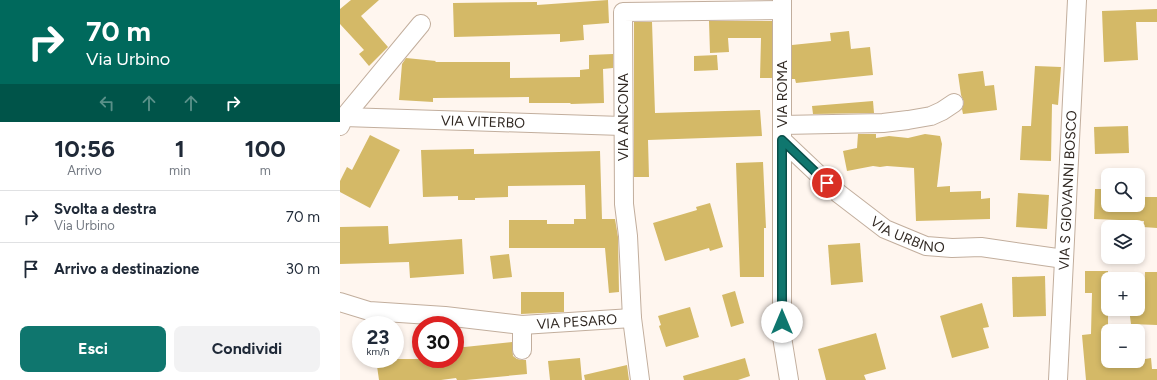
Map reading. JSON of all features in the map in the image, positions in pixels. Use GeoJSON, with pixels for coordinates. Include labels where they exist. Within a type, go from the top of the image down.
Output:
{"type":"FeatureCollection","features":[{"type":"Feature","properties":{"kind":"street","name":"VIA S GIOVANNI BOSCO"},"geometry":{"type":"LineString","coordinates":[[1058,380],[1077,0]]}},
{"type":"Feature","properties":{"kind":"street","name":"VIA ANCONA"},"geometry":{"type":"LineString","coordinates":[[640,380],[632,318],[628,236],[624,204],[622,126],[623,12],[782,5]]}},
{"type":"Feature","properties":{"kind":"street","name":"VIA ROMA"},"geometry":{"type":"LineString","coordinates":[[782,5],[782,337],[789,380]]}},
{"type":"Feature","properties":{"kind":"street","name":"VIA VITERBO"},"geometry":{"type":"LineString","coordinates":[[342,121],[421,24]]}},
{"type":"Feature","properties":{"kind":"street"},"geometry":{"type":"LineString","coordinates":[[782,132],[908,120],[931,116],[954,103]]}},
{"type":"Feature","properties":{"kind":"street","name":"VIA VITERBO"},"geometry":{"type":"LineString","coordinates":[[342,121],[622,126]]}},
{"type":"Feature","properties":{"kind":"street","name":"VIA URBINO"},"geometry":{"type":"LineString","coordinates":[[782,132],[838,193],[885,229],[926,246],[952,248],[982,247],[1064,259]]}},
{"type":"Feature","properties":{"kind":"street","name":"VIA PESARO"},"geometry":{"type":"LineString","coordinates":[[340,302],[369,311],[412,317]]}},
{"type":"Feature","properties":{"kind":"street","name":"VIA PESARO"},"geometry":{"type":"LineString","coordinates":[[464,322],[522,325],[632,318]]}},
{"type":"Feature","properties":{"kind":"street","name":"VIA PESARO"},"geometry":{"type":"LineString","coordinates":[[522,325],[522,350]]}},
{"type":"Feature","properties":{"kind":"building"},"geometry":{"type":"Polygon","coordinates":[[[351,0],[379,0],[361,16],[388,47],[369,66],[359,54],[364,50],[340,24],[340,9],[351,0]]]}},
{"type":"Feature","properties":{"kind":"building"},"geometry":{"type":"Polygon","coordinates":[[[608,0],[609,23],[583,25],[584,40],[560,42],[560,34],[454,37],[453,3],[537,2],[537,5],[608,0]]]}},
{"type":"Feature","properties":{"kind":"building"},"geometry":{"type":"Polygon","coordinates":[[[1157,9],[1157,22],[1136,22],[1138,60],[1104,62],[1102,11],[1157,9]]]}},
{"type":"Feature","properties":{"kind":"building"},"geometry":{"type":"Polygon","coordinates":[[[709,21],[772,21],[772,78],[760,78],[761,38],[728,38],[729,52],[710,53],[709,21]]]}},
{"type":"Feature","properties":{"kind":"building"},"geometry":{"type":"Polygon","coordinates":[[[634,22],[652,22],[655,113],[760,110],[762,136],[648,140],[649,177],[634,177],[634,22]]]}},
{"type":"Feature","properties":{"kind":"building"},"geometry":{"type":"Polygon","coordinates":[[[849,31],[851,49],[870,47],[873,75],[796,83],[795,79],[792,79],[792,45],[831,41],[830,33],[849,31]]]}},
{"type":"Feature","properties":{"kind":"building"},"geometry":{"type":"Polygon","coordinates":[[[613,54],[613,68],[603,69],[604,103],[529,103],[529,97],[433,98],[433,102],[399,100],[402,64],[406,58],[436,61],[435,62],[510,62],[510,78],[580,77],[580,70],[589,69],[589,55],[613,54]]]}},
{"type":"Feature","properties":{"kind":"building"},"geometry":{"type":"Polygon","coordinates":[[[717,55],[718,70],[694,71],[694,56],[717,55]]]}},
{"type":"Feature","properties":{"kind":"building"},"geometry":{"type":"Polygon","coordinates":[[[1035,66],[1061,67],[1058,105],[1052,104],[1051,161],[1020,160],[1022,126],[1031,126],[1035,66]]]}},
{"type":"Feature","properties":{"kind":"building"},"geometry":{"type":"Polygon","coordinates":[[[983,71],[985,86],[994,85],[997,110],[963,114],[962,109],[964,102],[961,95],[958,74],[983,71]]]}},
{"type":"Feature","properties":{"kind":"building"},"geometry":{"type":"Polygon","coordinates":[[[873,101],[874,113],[813,114],[812,106],[873,101]]]}},
{"type":"Feature","properties":{"kind":"building"},"geometry":{"type":"Polygon","coordinates":[[[1128,126],[1129,153],[1095,154],[1094,127],[1128,126]]]}},
{"type":"Feature","properties":{"kind":"building"},"geometry":{"type":"Polygon","coordinates":[[[858,134],[876,134],[876,138],[889,136],[908,138],[925,134],[940,136],[942,144],[937,187],[950,186],[950,192],[981,191],[981,199],[990,198],[990,219],[916,221],[914,168],[873,166],[847,171],[843,151],[857,148],[858,134]]]}},
{"type":"Feature","properties":{"kind":"building"},"geometry":{"type":"Polygon","coordinates":[[[370,135],[400,150],[370,208],[340,192],[340,181],[347,167],[352,170],[370,135]]]}},
{"type":"Feature","properties":{"kind":"building"},"geometry":{"type":"Polygon","coordinates":[[[474,149],[474,154],[600,151],[602,219],[615,219],[618,237],[619,292],[609,293],[605,248],[509,248],[509,220],[547,220],[547,224],[574,224],[574,219],[586,219],[585,185],[508,186],[508,197],[475,198],[475,200],[458,200],[458,196],[423,197],[421,150],[474,149]]]}},
{"type":"Feature","properties":{"kind":"building"},"geometry":{"type":"Polygon","coordinates":[[[763,162],[766,228],[764,228],[764,277],[740,277],[736,163],[763,162]]]}},
{"type":"Feature","properties":{"kind":"building"},"geometry":{"type":"Polygon","coordinates":[[[1095,189],[1101,189],[1101,212],[1145,212],[1145,197],[1157,197],[1157,228],[1145,227],[1145,220],[1094,219],[1095,189]]]}},
{"type":"Feature","properties":{"kind":"building"},"geometry":{"type":"Polygon","coordinates":[[[1018,193],[1049,195],[1047,229],[1016,227],[1018,193]]]}},
{"type":"Feature","properties":{"kind":"building"},"geometry":{"type":"Polygon","coordinates":[[[710,203],[723,247],[710,251],[709,248],[665,261],[653,223],[697,210],[696,207],[710,203]]]}},
{"type":"Feature","properties":{"kind":"building"},"geometry":{"type":"Polygon","coordinates":[[[388,226],[389,244],[462,239],[464,274],[410,278],[409,262],[340,264],[340,227],[388,226]]]}},
{"type":"Feature","properties":{"kind":"building"},"geometry":{"type":"Polygon","coordinates":[[[860,243],[863,282],[831,285],[828,245],[860,243]]]}},
{"type":"Feature","properties":{"kind":"building"},"geometry":{"type":"Polygon","coordinates":[[[509,254],[512,277],[493,279],[490,256],[509,254]]]}},
{"type":"Feature","properties":{"kind":"building"},"geometry":{"type":"Polygon","coordinates":[[[1085,271],[1108,271],[1101,272],[1101,316],[1108,316],[1108,324],[1101,324],[1101,368],[1145,368],[1145,359],[1151,358],[1152,369],[1157,369],[1157,380],[1086,380],[1082,335],[1091,334],[1092,293],[1085,293],[1085,271]]]}},
{"type":"Feature","properties":{"kind":"building"},"geometry":{"type":"Polygon","coordinates":[[[1145,272],[1157,272],[1157,325],[1131,324],[1130,316],[1145,316],[1145,272]]]}},
{"type":"Feature","properties":{"kind":"building"},"geometry":{"type":"Polygon","coordinates":[[[1045,276],[1046,316],[1013,317],[1012,277],[1045,276]]]}},
{"type":"Feature","properties":{"kind":"building"},"geometry":{"type":"Polygon","coordinates":[[[735,291],[744,323],[731,327],[722,295],[735,291]]]}},
{"type":"Feature","properties":{"kind":"building"},"geometry":{"type":"Polygon","coordinates":[[[521,292],[564,292],[564,312],[521,314],[521,292]]]}},
{"type":"Feature","properties":{"kind":"building"},"geometry":{"type":"Polygon","coordinates":[[[982,303],[989,327],[983,328],[989,348],[952,358],[940,316],[982,303]]]}},
{"type":"Feature","properties":{"kind":"building"},"geometry":{"type":"Polygon","coordinates":[[[690,307],[699,337],[666,347],[659,326],[661,325],[658,316],[690,307]]]}},
{"type":"Feature","properties":{"kind":"building"},"geometry":{"type":"Polygon","coordinates":[[[876,333],[886,369],[864,375],[866,380],[826,380],[818,349],[876,333]]]}},
{"type":"Feature","properties":{"kind":"building"},"geometry":{"type":"Polygon","coordinates":[[[512,342],[513,356],[517,359],[526,360],[527,374],[466,380],[457,380],[456,378],[441,380],[379,380],[377,368],[404,368],[404,359],[412,359],[412,368],[464,368],[464,347],[512,342]]]}},
{"type":"Feature","properties":{"kind":"building"},"geometry":{"type":"Polygon","coordinates":[[[580,358],[582,380],[550,380],[548,361],[580,358]]]}},
{"type":"Feature","properties":{"kind":"building"},"geometry":{"type":"Polygon","coordinates":[[[745,358],[750,376],[738,380],[684,380],[683,376],[745,358]]]}},
{"type":"Feature","properties":{"kind":"building"},"geometry":{"type":"Polygon","coordinates":[[[627,365],[629,380],[585,380],[584,375],[627,365]]]}},
{"type":"Feature","properties":{"kind":"route"},"geometry":{"type":"LineString","coordinates":[[782,322],[782,140],[827,183]]}}]}
